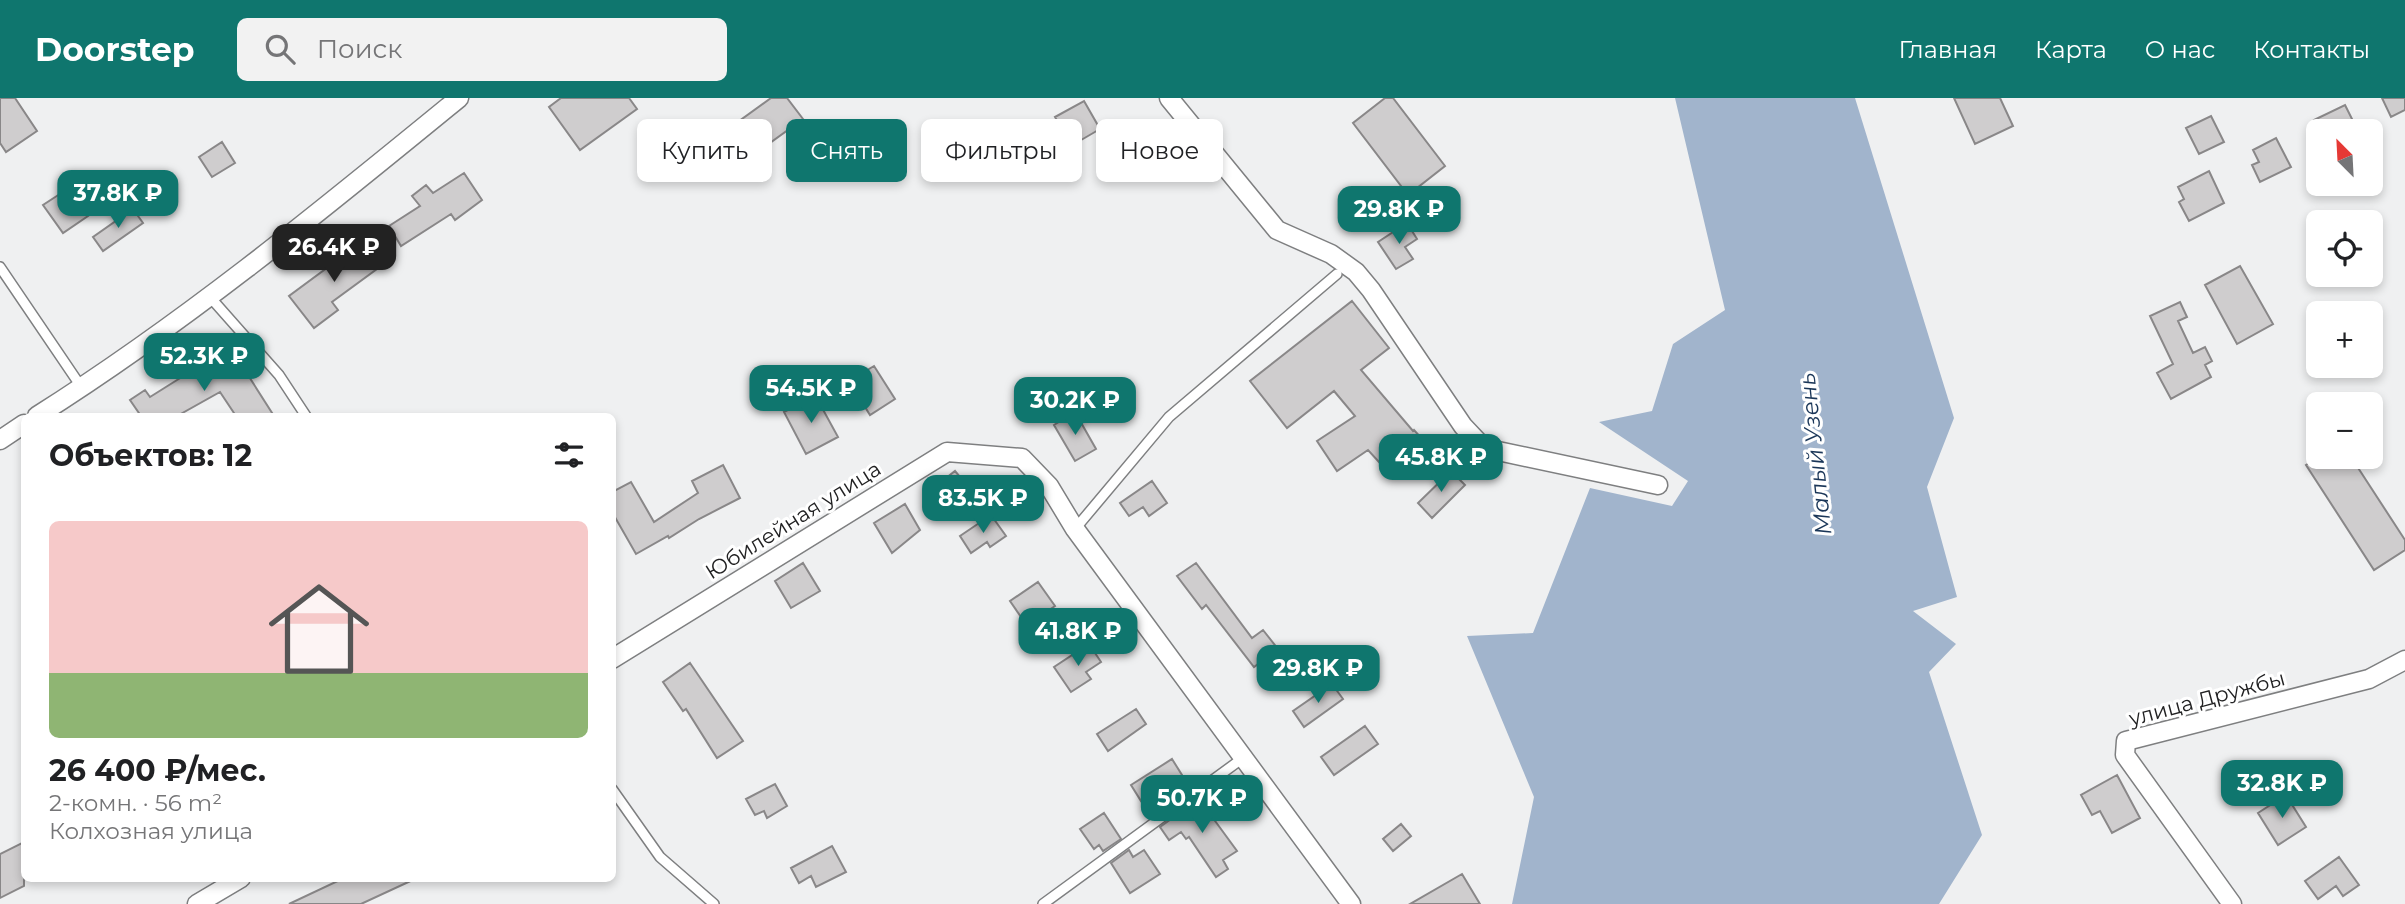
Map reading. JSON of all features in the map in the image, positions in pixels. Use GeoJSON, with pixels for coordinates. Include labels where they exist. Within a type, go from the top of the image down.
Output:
{"type":"FeatureCollection","features":[{"type":"Feature","properties":{"kind":"street"},"geometry":{"type":"LineString","coordinates":[[42,413],[82,388],[210,297],[296,231],[459,98]]}},
{"type":"Feature","properties":{"kind":"street"},"geometry":{"type":"LineString","coordinates":[[1169,98],[1277,230],[1331,254],[1356,272],[1463,426],[1480,444],[1512,454],[1658,485]]}},
{"type":"Feature","properties":{"kind":"street"},"geometry":{"type":"LineString","coordinates":[[0,440],[21,426]]}},
{"type":"Feature","properties":{"kind":"street","name":"Юбилейная улица"},"geometry":{"type":"LineString","coordinates":[[616,657],[947,452],[1022,458],[1049,486],[1075,529]]}},
{"type":"Feature","properties":{"kind":"street"},"geometry":{"type":"LineString","coordinates":[[1075,529],[1351,904]]}},
{"type":"Feature","properties":{"kind":"street","name":"улица Дружбы"},"geometry":{"type":"LineString","coordinates":[[2232,904],[2125,755],[2126,741],[2369,680],[2405,660]]}},
{"type":"Feature","properties":{"kind":"street"},"geometry":{"type":"LineString","coordinates":[[197,904],[234,882]]}},
{"type":"Feature","properties":{"kind":"lane"},"geometry":{"type":"LineString","coordinates":[[0,267],[82,388]]}},
{"type":"Feature","properties":{"kind":"lane"},"geometry":{"type":"LineString","coordinates":[[1075,529],[1169,417],[1337,274]]}},
{"type":"Feature","properties":{"kind":"lane"},"geometry":{"type":"LineString","coordinates":[[210,297],[279,375],[304,413]]}},
{"type":"Feature","properties":{"kind":"lane"},"geometry":{"type":"LineString","coordinates":[[1043,904],[1244,758]]}},
{"type":"Feature","properties":{"kind":"lane"},"geometry":{"type":"LineString","coordinates":[[616,795],[660,857],[714,904]]}},
{"type":"Feature","properties":{"kind":"water","name":"Малый Узень"},"geometry":{"type":"Polygon","coordinates":[[[1675,98],[1855,98],[1954,418],[1927,487],[1957,597],[1913,611],[1956,644],[1929,672],[1982,835],[1939,904],[1512,904],[1534,797],[1467,636],[1533,633],[1590,488],[1672,506],[1688,481],[1599,422],[1652,411],[1673,344],[1725,310],[1675,98]]]}},
{"type":"Feature","properties":{"kind":"building"},"geometry":{"type":"Polygon","coordinates":[[[0,98],[15,98],[37,131],[6,152],[0,143],[0,98]]]}},
{"type":"Feature","properties":{"kind":"building"},"geometry":{"type":"Polygon","coordinates":[[[561,98],[629,98],[637,109],[580,150],[549,107],[561,98]]]}},
{"type":"Feature","properties":{"kind":"building"},"geometry":{"type":"Polygon","coordinates":[[[771,98],[787,98],[803,119],[786,119],[786,131],[772,141],[772,119],[742,119],[771,98]]]}},
{"type":"Feature","properties":{"kind":"building"},"geometry":{"type":"Polygon","coordinates":[[[1385,98],[1393,98],[1445,166],[1408,195],[1353,123],[1385,98]]]}},
{"type":"Feature","properties":{"kind":"building"},"geometry":{"type":"Polygon","coordinates":[[[1954,98],[2000,98],[2013,126],[1975,144],[1954,98]]]}},
{"type":"Feature","properties":{"kind":"building"},"geometry":{"type":"Polygon","coordinates":[[[2382,98],[2405,98],[2405,110],[2391,117],[2382,98]]]}},
{"type":"Feature","properties":{"kind":"building"},"geometry":{"type":"Polygon","coordinates":[[[1084,101],[1096,122],[1096,131],[1082,140],[1082,119],[1055,117],[1084,101]]]}},
{"type":"Feature","properties":{"kind":"building"},"geometry":{"type":"Polygon","coordinates":[[[2345,105],[2352,119],[2316,119],[2345,105]]]}},
{"type":"Feature","properties":{"kind":"building"},"geometry":{"type":"Polygon","coordinates":[[[2211,116],[2224,142],[2199,154],[2186,128],[2211,116]]]}},
{"type":"Feature","properties":{"kind":"building"},"geometry":{"type":"Polygon","coordinates":[[[2276,138],[2291,167],[2260,182],[2252,165],[2259,162],[2253,150],[2276,138]]]}},
{"type":"Feature","properties":{"kind":"building"},"geometry":{"type":"Polygon","coordinates":[[[222,142],[235,163],[212,177],[199,157],[222,142]]]}},
{"type":"Feature","properties":{"kind":"building"},"geometry":{"type":"Polygon","coordinates":[[[2209,171],[2224,203],[2189,221],[2179,202],[2184,199],[2178,187],[2209,171]]]}},
{"type":"Feature","properties":{"kind":"building"},"geometry":{"type":"Polygon","coordinates":[[[464,173],[482,200],[455,220],[451,214],[401,246],[389,226],[420,206],[412,196],[426,185],[433,193],[464,173]]]}},
{"type":"Feature","properties":{"kind":"building"},"geometry":{"type":"Polygon","coordinates":[[[69,188],[88,216],[63,233],[43,205],[69,188]]]}},
{"type":"Feature","properties":{"kind":"building"},"geometry":{"type":"Polygon","coordinates":[[[133,209],[143,223],[103,251],[93,237],[133,209]]]}},
{"type":"Feature","properties":{"kind":"building"},"geometry":{"type":"Polygon","coordinates":[[[1407,223],[1417,239],[1405,247],[1413,259],[1396,269],[1378,242],[1407,223]]]}},
{"type":"Feature","properties":{"kind":"building"},"geometry":{"type":"Polygon","coordinates":[[[362,242],[381,266],[332,302],[338,310],[314,328],[289,296],[362,242]]]}},
{"type":"Feature","properties":{"kind":"building"},"geometry":{"type":"Polygon","coordinates":[[[2240,266],[2273,324],[2237,344],[2205,285],[2240,266]]]}},
{"type":"Feature","properties":{"kind":"building"},"geometry":{"type":"Polygon","coordinates":[[[1352,301],[1389,348],[1361,370],[1431,449],[1407,470],[1403,465],[1391,475],[1368,450],[1337,471],[1317,441],[1355,416],[1334,391],[1287,428],[1250,381],[1352,301]]]}},
{"type":"Feature","properties":{"kind":"building"},"geometry":{"type":"Polygon","coordinates":[[[2180,302],[2187,317],[2178,321],[2193,353],[2205,347],[2212,361],[2205,365],[2211,377],[2171,399],[2157,373],[2173,364],[2150,316],[2180,302]]]}},
{"type":"Feature","properties":{"kind":"building"},"geometry":{"type":"Polygon","coordinates":[[[193,354],[209,380],[239,361],[272,413],[234,413],[220,392],[182,413],[139,413],[130,400],[145,390],[150,397],[185,375],[178,364],[193,354]]]}},
{"type":"Feature","properties":{"kind":"building"},"geometry":{"type":"Polygon","coordinates":[[[874,366],[895,399],[870,415],[849,381],[874,366]]]}},
{"type":"Feature","properties":{"kind":"building"},"geometry":{"type":"Polygon","coordinates":[[[815,395],[838,437],[806,454],[784,412],[815,395]]]}},
{"type":"Feature","properties":{"kind":"building"},"geometry":{"type":"Polygon","coordinates":[[[1075,412],[1096,449],[1075,461],[1054,425],[1075,412]]]}},
{"type":"Feature","properties":{"kind":"building"},"geometry":{"type":"Polygon","coordinates":[[[723,465],[740,498],[636,554],[616,519],[616,490],[631,482],[654,522],[698,493],[692,481],[723,465]]]}},
{"type":"Feature","properties":{"kind":"building"},"geometry":{"type":"Polygon","coordinates":[[[2309,469],[2359,469],[2405,540],[2405,550],[2374,570],[2309,469]]]}},
{"type":"Feature","properties":{"kind":"building"},"geometry":{"type":"Polygon","coordinates":[[[955,471],[970,489],[943,511],[930,491],[955,471]]]}},
{"type":"Feature","properties":{"kind":"building"},"geometry":{"type":"Polygon","coordinates":[[[1451,471],[1465,485],[1432,518],[1418,503],[1451,471]]]}},
{"type":"Feature","properties":{"kind":"building"},"geometry":{"type":"Polygon","coordinates":[[[1152,481],[1167,503],[1149,516],[1143,507],[1129,516],[1120,503],[1152,481]]]}},
{"type":"Feature","properties":{"kind":"building"},"geometry":{"type":"Polygon","coordinates":[[[905,504],[920,530],[892,553],[874,523],[905,504]]]}},
{"type":"Feature","properties":{"kind":"building"},"geometry":{"type":"Polygon","coordinates":[[[991,515],[1006,536],[990,547],[987,542],[971,553],[960,536],[991,515]]]}},
{"type":"Feature","properties":{"kind":"building"},"geometry":{"type":"Polygon","coordinates":[[[803,563],[820,591],[791,608],[775,581],[803,563]]]}},
{"type":"Feature","properties":{"kind":"building"},"geometry":{"type":"Polygon","coordinates":[[[1196,563],[1252,638],[1263,630],[1278,649],[1254,667],[1206,605],[1202,609],[1177,576],[1196,563]]]}},
{"type":"Feature","properties":{"kind":"building"},"geometry":{"type":"Polygon","coordinates":[[[1038,582],[1055,606],[1042,615],[1048,622],[1032,633],[1010,601],[1038,582]]]}},
{"type":"Feature","properties":{"kind":"building"},"geometry":{"type":"Polygon","coordinates":[[[1089,644],[1101,662],[1086,672],[1091,679],[1071,692],[1054,667],[1089,644]]]}},
{"type":"Feature","properties":{"kind":"building"},"geometry":{"type":"Polygon","coordinates":[[[690,663],[743,741],[717,758],[686,709],[683,711],[663,682],[690,663]]]}},
{"type":"Feature","properties":{"kind":"building"},"geometry":{"type":"Polygon","coordinates":[[[1332,684],[1343,699],[1304,727],[1293,711],[1332,684]]]}},
{"type":"Feature","properties":{"kind":"building"},"geometry":{"type":"Polygon","coordinates":[[[1136,709],[1146,724],[1108,751],[1097,734],[1136,709]]]}},
{"type":"Feature","properties":{"kind":"building"},"geometry":{"type":"Polygon","coordinates":[[[1365,726],[1378,744],[1334,775],[1321,757],[1365,726]]]}},
{"type":"Feature","properties":{"kind":"building"},"geometry":{"type":"Polygon","coordinates":[[[1172,759],[1182,775],[1141,801],[1131,785],[1172,759]]]}},
{"type":"Feature","properties":{"kind":"building"},"geometry":{"type":"Polygon","coordinates":[[[2117,775],[2140,818],[2112,833],[2100,811],[2092,815],[2081,795],[2117,775]]]}},
{"type":"Feature","properties":{"kind":"building"},"geometry":{"type":"Polygon","coordinates":[[[775,784],[787,806],[767,818],[764,811],[755,815],[746,799],[775,784]]]}},
{"type":"Feature","properties":{"kind":"building"},"geometry":{"type":"Polygon","coordinates":[[[2286,795],[2306,827],[2278,845],[2258,813],[2286,795]]]}},
{"type":"Feature","properties":{"kind":"building"},"geometry":{"type":"Polygon","coordinates":[[[1199,799],[1237,851],[1223,860],[1228,869],[1216,877],[1189,837],[1186,839],[1181,832],[1169,840],[1160,827],[1199,799]]]}},
{"type":"Feature","properties":{"kind":"building"},"geometry":{"type":"Polygon","coordinates":[[[1104,813],[1121,839],[1103,851],[1099,845],[1094,849],[1080,829],[1104,813]]]}},
{"type":"Feature","properties":{"kind":"building"},"geometry":{"type":"Polygon","coordinates":[[[1401,824],[1411,836],[1393,851],[1383,839],[1401,824]]]}},
{"type":"Feature","properties":{"kind":"building"},"geometry":{"type":"Polygon","coordinates":[[[21,844],[21,882],[24,882],[24,886],[0,898],[0,854],[21,844]]]}},
{"type":"Feature","properties":{"kind":"building"},"geometry":{"type":"Polygon","coordinates":[[[832,846],[846,872],[816,887],[811,876],[799,883],[791,868],[832,846]]]}},
{"type":"Feature","properties":{"kind":"building"},"geometry":{"type":"Polygon","coordinates":[[[1129,850],[1133,857],[1144,850],[1160,874],[1130,893],[1111,863],[1129,850]]]}},
{"type":"Feature","properties":{"kind":"building"},"geometry":{"type":"Polygon","coordinates":[[[2339,857],[2359,885],[2343,896],[2336,886],[2318,899],[2305,881],[2339,857]]]}},
{"type":"Feature","properties":{"kind":"building"},"geometry":{"type":"Polygon","coordinates":[[[1462,874],[1480,904],[1410,904],[1462,874]]]}},
{"type":"Feature","properties":{"kind":"building"},"geometry":{"type":"Polygon","coordinates":[[[336,882],[408,882],[361,904],[289,904],[336,882]]]}}]}
